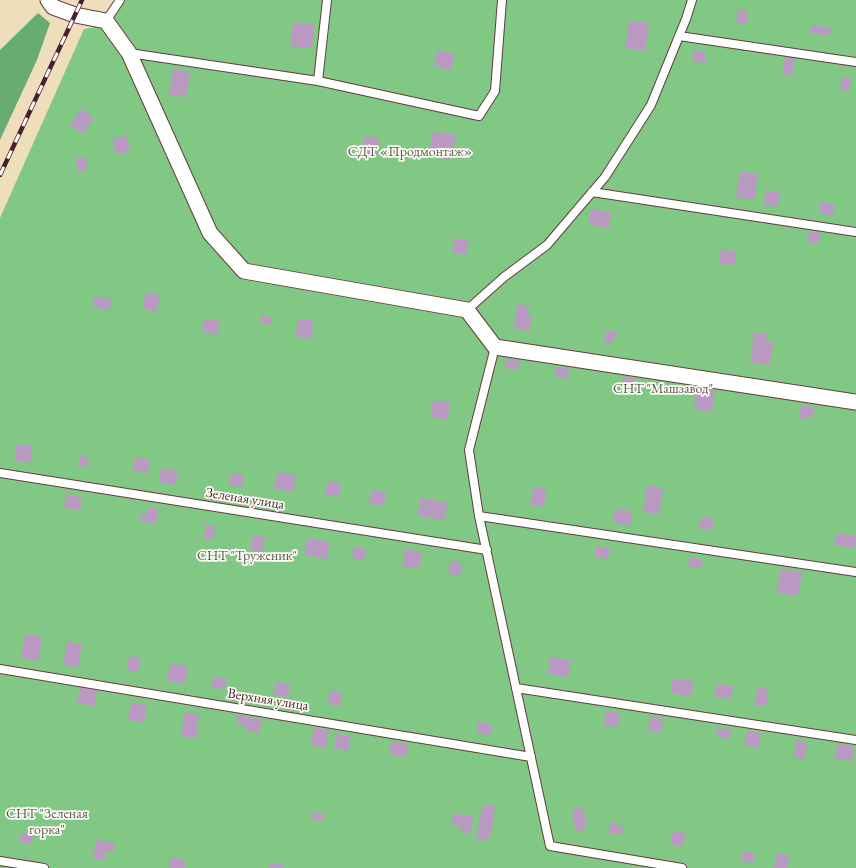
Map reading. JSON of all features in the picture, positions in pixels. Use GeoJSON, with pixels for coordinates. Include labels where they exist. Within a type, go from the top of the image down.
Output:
{"type":"FeatureCollection","features":[{"type":"Feature","properties":{"kind":"street"},"geometry":{"type":"LineString","coordinates":[[48,0],[53,7],[75,15],[106,22],[129,53],[210,233],[244,271],[467,310],[495,347],[856,402]]}},
{"type":"Feature","properties":{"kind":"lane"},"geometry":{"type":"LineString","coordinates":[[106,22],[120,0]]}},
{"type":"Feature","properties":{"kind":"lane"},"geometry":{"type":"LineString","coordinates":[[318,81],[327,0]]}},
{"type":"Feature","properties":{"kind":"lane"},"geometry":{"type":"LineString","coordinates":[[129,53],[318,81],[479,116],[495,91],[502,0]]}},
{"type":"Feature","properties":{"kind":"lane"},"geometry":{"type":"LineString","coordinates":[[467,310],[504,277],[548,245],[605,177],[652,105],[692,0]]}},
{"type":"Feature","properties":{"kind":"lane"},"geometry":{"type":"LineString","coordinates":[[679,36],[856,62]]}},
{"type":"Feature","properties":{"kind":"lane"},"geometry":{"type":"LineString","coordinates":[[592,192],[856,232]]}},
{"type":"Feature","properties":{"kind":"lane"},"geometry":{"type":"LineString","coordinates":[[495,347],[469,450],[480,516],[550,846],[682,868]]}},
{"type":"Feature","properties":{"kind":"lane","name":"Зеленая улица"},"geometry":{"type":"LineString","coordinates":[[0,473],[487,550]]}},
{"type":"Feature","properties":{"kind":"lane"},"geometry":{"type":"LineString","coordinates":[[480,516],[856,572]]}},
{"type":"Feature","properties":{"kind":"lane","name":"Верхняя улица"},"geometry":{"type":"LineString","coordinates":[[0,669],[531,757]]}},
{"type":"Feature","properties":{"kind":"lane"},"geometry":{"type":"LineString","coordinates":[[516,688],[856,740]]}},
{"type":"Feature","properties":{"kind":"lane"},"geometry":{"type":"LineString","coordinates":[[0,861],[44,868]]}},
{"type":"Feature","properties":{"kind":"green space"},"geometry":{"type":"Polygon","coordinates":[[[116,0],[856,0],[856,868],[0,868],[0,218],[84,29],[114,24],[116,0]]]}},
{"type":"Feature","properties":{"kind":"green space"},"geometry":{"type":"Polygon","coordinates":[[[38,13],[50,23],[37,60],[0,140],[0,50],[38,13]]]}},
{"type":"Feature","properties":{"kind":"building"},"geometry":{"type":"Polygon","coordinates":[[[738,10],[748,11],[746,24],[736,23],[738,10]]]}},
{"type":"Feature","properties":{"kind":"building"},"geometry":{"type":"Polygon","coordinates":[[[629,20],[649,23],[645,51],[625,48],[629,20]]]}},
{"type":"Feature","properties":{"kind":"building"},"geometry":{"type":"Polygon","coordinates":[[[293,22],[314,24],[312,48],[290,46],[293,22]]]}},
{"type":"Feature","properties":{"kind":"building"},"geometry":{"type":"Polygon","coordinates":[[[811,25],[831,28],[830,36],[810,33],[811,25]]]}},
{"type":"Feature","properties":{"kind":"building"},"geometry":{"type":"Polygon","coordinates":[[[437,50],[454,53],[451,70],[434,66],[437,50]]]}},
{"type":"Feature","properties":{"kind":"building"},"geometry":{"type":"Polygon","coordinates":[[[694,50],[706,52],[705,63],[692,61],[694,50]]]}},
{"type":"Feature","properties":{"kind":"building"},"geometry":{"type":"Polygon","coordinates":[[[785,57],[794,58],[792,76],[783,75],[785,57]]]}},
{"type":"Feature","properties":{"kind":"building"},"geometry":{"type":"Polygon","coordinates":[[[173,69],[190,72],[186,97],[169,95],[173,69]]]}},
{"type":"Feature","properties":{"kind":"building"},"geometry":{"type":"Polygon","coordinates":[[[842,77],[851,78],[849,91],[840,90],[842,77]]]}},
{"type":"Feature","properties":{"kind":"building"},"geometry":{"type":"Polygon","coordinates":[[[81,109],[94,118],[83,134],[70,125],[81,109]]]}},
{"type":"Feature","properties":{"kind":"building"},"geometry":{"type":"Polygon","coordinates":[[[433,131],[456,135],[450,160],[428,155],[433,131]]]}},
{"type":"Feature","properties":{"kind":"building"},"geometry":{"type":"Polygon","coordinates":[[[127,136],[130,152],[115,154],[113,138],[127,136]]]}},
{"type":"Feature","properties":{"kind":"building"},"geometry":{"type":"Polygon","coordinates":[[[365,136],[380,139],[376,157],[361,154],[365,136]]]}},
{"type":"Feature","properties":{"kind":"building"},"geometry":{"type":"Polygon","coordinates":[[[76,157],[86,157],[87,172],[77,172],[76,157]]]}},
{"type":"Feature","properties":{"kind":"building"},"geometry":{"type":"Polygon","coordinates":[[[740,171],[758,174],[754,200],[736,197],[740,171]]]}},
{"type":"Feature","properties":{"kind":"building"},"geometry":{"type":"Polygon","coordinates":[[[766,190],[780,192],[778,207],[764,205],[766,190]]]}},
{"type":"Feature","properties":{"kind":"building"},"geometry":{"type":"Polygon","coordinates":[[[820,202],[835,204],[833,216],[819,213],[820,202]]]}},
{"type":"Feature","properties":{"kind":"building"},"geometry":{"type":"Polygon","coordinates":[[[591,209],[611,212],[609,228],[589,225],[591,209]]]}},
{"type":"Feature","properties":{"kind":"building"},"geometry":{"type":"Polygon","coordinates":[[[809,231],[820,233],[818,244],[807,242],[809,231]]]}},
{"type":"Feature","properties":{"kind":"building"},"geometry":{"type":"Polygon","coordinates":[[[454,238],[469,241],[466,255],[452,252],[454,238]]]}},
{"type":"Feature","properties":{"kind":"building"},"geometry":{"type":"Polygon","coordinates":[[[721,249],[736,252],[734,266],[719,263],[721,249]]]}},
{"type":"Feature","properties":{"kind":"building"},"geometry":{"type":"Polygon","coordinates":[[[146,292],[160,295],[157,311],[142,309],[146,292]]]}},
{"type":"Feature","properties":{"kind":"building"},"geometry":{"type":"Polygon","coordinates":[[[95,296],[111,299],[110,310],[93,307],[95,296]]]}},
{"type":"Feature","properties":{"kind":"building"},"geometry":{"type":"Polygon","coordinates":[[[517,304],[529,306],[528,315],[532,315],[529,331],[514,328],[517,304]]]}},
{"type":"Feature","properties":{"kind":"building"},"geometry":{"type":"Polygon","coordinates":[[[261,315],[273,318],[272,325],[260,323],[261,315]]]}},
{"type":"Feature","properties":{"kind":"building"},"geometry":{"type":"Polygon","coordinates":[[[205,318],[220,321],[217,335],[202,332],[205,318]]]}},
{"type":"Feature","properties":{"kind":"building"},"geometry":{"type":"Polygon","coordinates":[[[299,318],[314,321],[311,339],[295,336],[299,318]]]}},
{"type":"Feature","properties":{"kind":"building"},"geometry":{"type":"Polygon","coordinates":[[[606,331],[618,332],[617,338],[613,338],[612,344],[604,343],[606,331]]]}},
{"type":"Feature","properties":{"kind":"building"},"geometry":{"type":"Polygon","coordinates":[[[754,332],[767,334],[766,341],[773,342],[770,365],[750,362],[754,332]]]}},
{"type":"Feature","properties":{"kind":"building"},"geometry":{"type":"Polygon","coordinates":[[[506,359],[519,361],[518,370],[505,368],[506,359]]]}},
{"type":"Feature","properties":{"kind":"building"},"geometry":{"type":"Polygon","coordinates":[[[556,367],[569,369],[568,379],[555,377],[556,367]]]}},
{"type":"Feature","properties":{"kind":"building"},"geometry":{"type":"Polygon","coordinates":[[[623,377],[636,379],[635,387],[622,386],[623,377]]]}},
{"type":"Feature","properties":{"kind":"building"},"geometry":{"type":"Polygon","coordinates":[[[697,388],[715,391],[712,412],[694,409],[697,388]]]}},
{"type":"Feature","properties":{"kind":"building"},"geometry":{"type":"Polygon","coordinates":[[[433,400],[450,403],[448,420],[430,417],[433,400]]]}},
{"type":"Feature","properties":{"kind":"building"},"geometry":{"type":"Polygon","coordinates":[[[801,405],[815,407],[813,417],[807,416],[806,420],[799,419],[801,405]]]}},
{"type":"Feature","properties":{"kind":"building"},"geometry":{"type":"Polygon","coordinates":[[[17,444],[33,446],[30,463],[15,461],[17,444]]]}},
{"type":"Feature","properties":{"kind":"building"},"geometry":{"type":"Polygon","coordinates":[[[79,456],[89,457],[88,467],[78,466],[79,456]]]}},
{"type":"Feature","properties":{"kind":"building"},"geometry":{"type":"Polygon","coordinates":[[[135,457],[150,460],[148,473],[133,471],[135,457]]]}},
{"type":"Feature","properties":{"kind":"building"},"geometry":{"type":"Polygon","coordinates":[[[161,468],[178,471],[176,485],[159,482],[161,468]]]}},
{"type":"Feature","properties":{"kind":"building"},"geometry":{"type":"Polygon","coordinates":[[[277,472],[296,475],[293,492],[274,489],[277,472]]]}},
{"type":"Feature","properties":{"kind":"building"},"geometry":{"type":"Polygon","coordinates":[[[231,473],[244,475],[242,487],[229,485],[231,473]]]}},
{"type":"Feature","properties":{"kind":"building"},"geometry":{"type":"Polygon","coordinates":[[[328,481],[341,483],[339,497],[325,495],[328,481]]]}},
{"type":"Feature","properties":{"kind":"building"},"geometry":{"type":"Polygon","coordinates":[[[647,485],[663,488],[659,514],[643,512],[647,485]]]}},
{"type":"Feature","properties":{"kind":"building"},"geometry":{"type":"Polygon","coordinates":[[[533,487],[546,489],[544,507],[530,505],[533,487]]]}},
{"type":"Feature","properties":{"kind":"building"},"geometry":{"type":"Polygon","coordinates":[[[372,490],[386,492],[384,506],[369,504],[372,490]]]}},
{"type":"Feature","properties":{"kind":"building"},"geometry":{"type":"Polygon","coordinates":[[[66,494],[82,497],[80,510],[64,508],[66,494]]]}},
{"type":"Feature","properties":{"kind":"building"},"geometry":{"type":"Polygon","coordinates":[[[420,498],[447,502],[445,520],[418,516],[420,498]]]}},
{"type":"Feature","properties":{"kind":"building"},"geometry":{"type":"Polygon","coordinates":[[[148,507],[158,508],[156,524],[140,521],[141,513],[147,514],[148,507]]]}},
{"type":"Feature","properties":{"kind":"building"},"geometry":{"type":"Polygon","coordinates":[[[615,509],[632,511],[630,526],[613,523],[615,509]]]}},
{"type":"Feature","properties":{"kind":"building"},"geometry":{"type":"Polygon","coordinates":[[[701,517],[714,518],[712,530],[699,528],[701,517]]]}},
{"type":"Feature","properties":{"kind":"building"},"geometry":{"type":"Polygon","coordinates":[[[206,524],[215,526],[213,540],[204,539],[206,524]]]}},
{"type":"Feature","properties":{"kind":"building"},"geometry":{"type":"Polygon","coordinates":[[[836,533],[856,536],[855,548],[834,545],[836,533]]]}},
{"type":"Feature","properties":{"kind":"building"},"geometry":{"type":"Polygon","coordinates":[[[253,535],[265,536],[262,552],[251,550],[253,535]]]}},
{"type":"Feature","properties":{"kind":"building"},"geometry":{"type":"Polygon","coordinates":[[[307,538],[330,542],[327,559],[305,555],[307,538]]]}},
{"type":"Feature","properties":{"kind":"building"},"geometry":{"type":"Polygon","coordinates":[[[354,546],[366,548],[364,560],[352,558],[354,546]]]}},
{"type":"Feature","properties":{"kind":"building"},"geometry":{"type":"Polygon","coordinates":[[[596,546],[610,548],[608,559],[594,557],[596,546]]]}},
{"type":"Feature","properties":{"kind":"building"},"geometry":{"type":"Polygon","coordinates":[[[405,549],[422,552],[419,568],[402,566],[405,549]]]}},
{"type":"Feature","properties":{"kind":"building"},"geometry":{"type":"Polygon","coordinates":[[[689,557],[703,559],[701,568],[688,566],[689,557]]]}},
{"type":"Feature","properties":{"kind":"building"},"geometry":{"type":"Polygon","coordinates":[[[451,561],[462,563],[460,576],[448,574],[451,561]]]}},
{"type":"Feature","properties":{"kind":"building"},"geometry":{"type":"Polygon","coordinates":[[[780,569],[802,572],[798,596],[777,593],[780,569]]]}},
{"type":"Feature","properties":{"kind":"building"},"geometry":{"type":"Polygon","coordinates":[[[25,634],[42,637],[39,661],[21,658],[25,634]]]}},
{"type":"Feature","properties":{"kind":"building"},"geometry":{"type":"Polygon","coordinates":[[[67,642],[82,644],[78,668],[63,665],[67,642]]]}},
{"type":"Feature","properties":{"kind":"building"},"geometry":{"type":"Polygon","coordinates":[[[129,656],[141,658],[138,672],[127,670],[129,656]]]}},
{"type":"Feature","properties":{"kind":"building"},"geometry":{"type":"Polygon","coordinates":[[[550,657],[571,660],[568,677],[548,674],[550,657]]]}},
{"type":"Feature","properties":{"kind":"building"},"geometry":{"type":"Polygon","coordinates":[[[170,664],[188,666],[185,684],[167,681],[170,664]]]}},
{"type":"Feature","properties":{"kind":"building"},"geometry":{"type":"Polygon","coordinates":[[[213,676],[227,678],[225,689],[211,687],[213,676]]]}},
{"type":"Feature","properties":{"kind":"building"},"geometry":{"type":"Polygon","coordinates":[[[673,678],[693,681],[691,696],[671,693],[673,678]]]}},
{"type":"Feature","properties":{"kind":"building"},"geometry":{"type":"Polygon","coordinates":[[[276,682],[290,684],[288,697],[273,695],[276,682]]]}},
{"type":"Feature","properties":{"kind":"building"},"geometry":{"type":"Polygon","coordinates":[[[717,684],[733,686],[731,699],[715,697],[717,684]]]}},
{"type":"Feature","properties":{"kind":"building"},"geometry":{"type":"Polygon","coordinates":[[[80,687],[97,690],[95,706],[77,703],[80,687]]]}},
{"type":"Feature","properties":{"kind":"building"},"geometry":{"type":"Polygon","coordinates":[[[757,687],[769,689],[766,706],[755,705],[757,687]]]}},
{"type":"Feature","properties":{"kind":"building"},"geometry":{"type":"Polygon","coordinates":[[[331,690],[342,692],[340,706],[328,704],[331,690]]]}},
{"type":"Feature","properties":{"kind":"building"},"geometry":{"type":"Polygon","coordinates":[[[131,702],[147,705],[144,723],[128,720],[131,702]]]}},
{"type":"Feature","properties":{"kind":"building"},"geometry":{"type":"Polygon","coordinates":[[[606,711],[620,713],[618,727],[604,725],[606,711]]]}},
{"type":"Feature","properties":{"kind":"building"},"geometry":{"type":"Polygon","coordinates":[[[184,712],[199,715],[196,738],[181,736],[184,712]]]}},
{"type":"Feature","properties":{"kind":"building"},"geometry":{"type":"Polygon","coordinates":[[[238,715],[262,719],[259,733],[245,731],[245,725],[237,724],[238,715]]]}},
{"type":"Feature","properties":{"kind":"building"},"geometry":{"type":"Polygon","coordinates":[[[651,716],[663,718],[661,733],[648,731],[651,716]]]}},
{"type":"Feature","properties":{"kind":"building"},"geometry":{"type":"Polygon","coordinates":[[[478,722],[492,724],[490,735],[476,733],[478,722]]]}},
{"type":"Feature","properties":{"kind":"building"},"geometry":{"type":"Polygon","coordinates":[[[314,727],[329,730],[326,748],[311,745],[314,727]]]}},
{"type":"Feature","properties":{"kind":"building"},"geometry":{"type":"Polygon","coordinates":[[[717,728],[731,730],[730,739],[716,736],[717,728]]]}},
{"type":"Feature","properties":{"kind":"building"},"geometry":{"type":"Polygon","coordinates":[[[747,731],[761,733],[759,748],[745,746],[747,731]]]}},
{"type":"Feature","properties":{"kind":"building"},"geometry":{"type":"Polygon","coordinates":[[[336,734],[351,736],[348,751],[334,748],[336,734]]]}},
{"type":"Feature","properties":{"kind":"building"},"geometry":{"type":"Polygon","coordinates":[[[796,740],[807,742],[805,759],[794,757],[796,740]]]}},
{"type":"Feature","properties":{"kind":"building"},"geometry":{"type":"Polygon","coordinates":[[[391,741],[408,744],[406,757],[389,754],[391,741]]]}},
{"type":"Feature","properties":{"kind":"building"},"geometry":{"type":"Polygon","coordinates":[[[837,744],[854,747],[852,761],[834,759],[837,744]]]}},
{"type":"Feature","properties":{"kind":"building"},"geometry":{"type":"Polygon","coordinates":[[[487,804],[492,804],[495,809],[491,836],[488,836],[487,841],[476,839],[482,807],[487,804]]]}},
{"type":"Feature","properties":{"kind":"building"},"geometry":{"type":"Polygon","coordinates":[[[584,807],[586,830],[575,831],[573,808],[584,807]]]}},
{"type":"Feature","properties":{"kind":"building"},"geometry":{"type":"Polygon","coordinates":[[[312,812],[324,814],[323,821],[311,819],[312,812]]]}},
{"type":"Feature","properties":{"kind":"building"},"geometry":{"type":"Polygon","coordinates":[[[454,813],[474,817],[470,834],[460,832],[461,826],[451,825],[454,813]]]}},
{"type":"Feature","properties":{"kind":"building"},"geometry":{"type":"Polygon","coordinates":[[[611,821],[616,822],[615,825],[623,827],[622,835],[609,833],[611,821]]]}},
{"type":"Feature","properties":{"kind":"building"},"geometry":{"type":"Polygon","coordinates":[[[673,831],[686,833],[683,846],[670,844],[673,831]]]}},
{"type":"Feature","properties":{"kind":"building"},"geometry":{"type":"Polygon","coordinates":[[[21,833],[33,835],[32,844],[19,842],[21,833]]]}},
{"type":"Feature","properties":{"kind":"building"},"geometry":{"type":"Polygon","coordinates":[[[96,840],[115,843],[114,852],[106,851],[105,860],[93,858],[96,840]]]}},
{"type":"Feature","properties":{"kind":"building"},"geometry":{"type":"Polygon","coordinates":[[[743,851],[755,853],[753,863],[741,861],[743,851]]]}},
{"type":"Feature","properties":{"kind":"building"},"geometry":{"type":"Polygon","coordinates":[[[777,853],[789,855],[787,868],[774,868],[777,853]]]}},
{"type":"Feature","properties":{"kind":"building"},"geometry":{"type":"Polygon","coordinates":[[[171,857],[186,860],[185,868],[169,868],[171,857]]]}},
{"type":"Feature","properties":{"kind":"building"},"geometry":{"type":"Polygon","coordinates":[[[270,863],[284,865],[284,868],[269,868],[270,863]]]}},
{"type":"Feature","properties":{"kind":"railway"},"geometry":{"type":"LineString","coordinates":[[0,175],[82,0]]}},
{"type":"Feature","properties":{"kind":"park label","name":"СДТ «Продмонтаж»"},"geometry":{"type":"Point","coordinates":[410,152]}},
{"type":"Feature","properties":{"kind":"park label","name":"СНТ \"Машзавод\""},"geometry":{"type":"Point","coordinates":[663,389]}},
{"type":"Feature","properties":{"kind":"park label","name":"СНТ \"Труженик\""},"geometry":{"type":"Point","coordinates":[247,556]}},
{"type":"Feature","properties":{"kind":"park label","name":"СНТ \"Зеленая горка\""},"geometry":{"type":"Point","coordinates":[47,822]}}]}
